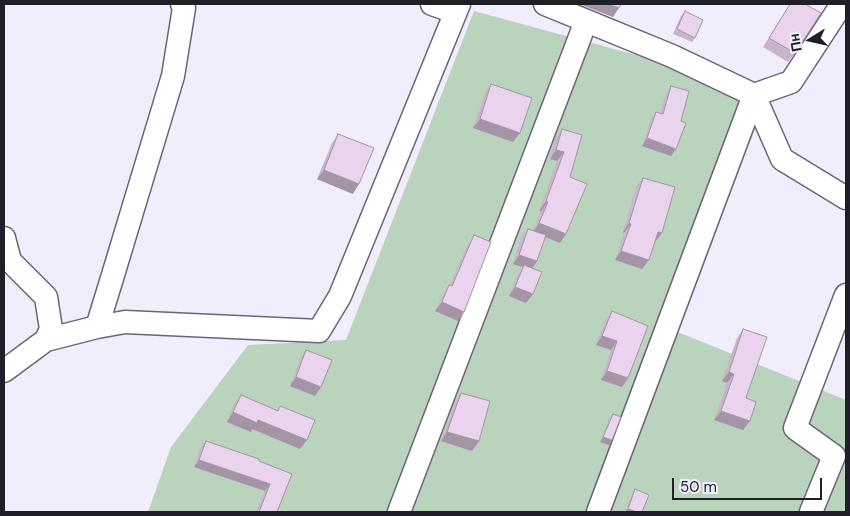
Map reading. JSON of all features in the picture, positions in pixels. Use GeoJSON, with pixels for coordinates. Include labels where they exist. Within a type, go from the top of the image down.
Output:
{"type":"FeatureCollection","features":[{"type":"Feature","properties":{"kind":"street"},"geometry":{"type":"LineString","coordinates":[[97,327],[173,76],[184,8],[182,4]]}},
{"type":"Feature","properties":{"kind":"street"},"geometry":{"type":"LineString","coordinates":[[4,371],[46,340],[125,322],[319,331],[340,296],[457,8],[432,4]]}},
{"type":"Feature","properties":{"kind":"street"},"geometry":{"type":"LineString","coordinates":[[545,4],[672,56],[754,95],[782,159],[846,198]]}},
{"type":"Feature","properties":{"kind":"street"},"geometry":{"type":"LineString","coordinates":[[754,95],[791,82],[842,4]]}},
{"type":"Feature","properties":{"kind":"street"},"geometry":{"type":"LineString","coordinates":[[399,512],[586,21]]}},
{"type":"Feature","properties":{"kind":"street"},"geometry":{"type":"LineString","coordinates":[[598,512],[754,95]]}},
{"type":"Feature","properties":{"kind":"street"},"geometry":{"type":"LineString","coordinates":[[4,238],[10,261],[46,297],[51,329],[46,340]]}},
{"type":"Feature","properties":{"kind":"street"},"geometry":{"type":"LineString","coordinates":[[811,512],[834,456],[796,428],[846,295]]}},
{"type":"Feature","properties":{"kind":"green space"},"geometry":{"type":"Polygon","coordinates":[[[474,11],[758,88],[658,324],[846,400],[846,512],[148,512],[171,447],[248,345],[346,340],[474,11]]]}},
{"type":"Feature","properties":{"kind":"building"},"geometry":{"type":"Polygon","coordinates":[[[608,4],[621,4],[619,8],[608,4]]]}},
{"type":"Feature","properties":{"kind":"building"},"geometry":{"type":"Polygon","coordinates":[[[790,4],[805,4],[821,13],[795,53],[769,38],[790,4]]]}},
{"type":"Feature","properties":{"kind":"building"},"geometry":{"type":"Polygon","coordinates":[[[685,11],[703,20],[695,38],[677,29],[685,11]]]}},
{"type":"Feature","properties":{"kind":"building"},"geometry":{"type":"Polygon","coordinates":[[[491,84],[532,98],[520,133],[480,119],[491,84]]]}},
{"type":"Feature","properties":{"kind":"building"},"geometry":{"type":"Polygon","coordinates":[[[671,86],[689,91],[681,121],[686,123],[676,149],[647,138],[656,112],[663,114],[671,86]]]}},
{"type":"Feature","properties":{"kind":"building"},"geometry":{"type":"Polygon","coordinates":[[[562,129],[582,135],[570,177],[587,184],[566,234],[539,223],[548,202],[546,201],[564,152],[556,150],[562,129]]]}},
{"type":"Feature","properties":{"kind":"building"},"geometry":{"type":"Polygon","coordinates":[[[338,134],[374,148],[359,184],[324,170],[338,134]]]}},
{"type":"Feature","properties":{"kind":"building"},"geometry":{"type":"Polygon","coordinates":[[[643,178],[675,187],[662,233],[658,232],[649,260],[621,251],[631,224],[629,223],[643,178]]]}},
{"type":"Feature","properties":{"kind":"building"},"geometry":{"type":"Polygon","coordinates":[[[528,229],[546,235],[537,261],[519,255],[528,229]]]}},
{"type":"Feature","properties":{"kind":"building"},"geometry":{"type":"Polygon","coordinates":[[[474,235],[491,242],[464,312],[442,302],[449,285],[452,286],[474,235]]]}},
{"type":"Feature","properties":{"kind":"building"},"geometry":{"type":"Polygon","coordinates":[[[524,265],[542,272],[533,294],[515,287],[524,265]]]}},
{"type":"Feature","properties":{"kind":"building"},"geometry":{"type":"Polygon","coordinates":[[[612,311],[648,326],[628,378],[607,371],[617,341],[602,336],[612,311]]]}},
{"type":"Feature","properties":{"kind":"building"},"geometry":{"type":"Polygon","coordinates":[[[743,329],[767,337],[746,398],[756,402],[750,421],[721,411],[734,374],[729,372],[743,329]]]}},
{"type":"Feature","properties":{"kind":"building"},"geometry":{"type":"Polygon","coordinates":[[[306,350],[332,360],[321,387],[296,377],[306,350]]]}},
{"type":"Feature","properties":{"kind":"building"},"geometry":{"type":"Polygon","coordinates":[[[461,393],[490,401],[479,441],[447,432],[461,393]]]}},
{"type":"Feature","properties":{"kind":"building"},"geometry":{"type":"Polygon","coordinates":[[[241,395],[278,411],[280,406],[315,420],[307,440],[258,420],[257,423],[233,412],[241,395]]]}},
{"type":"Feature","properties":{"kind":"building"},"geometry":{"type":"Polygon","coordinates":[[[613,414],[621,417],[612,440],[603,437],[613,414]]]}},
{"type":"Feature","properties":{"kind":"building"},"geometry":{"type":"Polygon","coordinates":[[[206,441],[259,459],[259,461],[292,474],[277,512],[259,512],[270,484],[199,460],[206,441]]]}},
{"type":"Feature","properties":{"kind":"building"},"geometry":{"type":"Polygon","coordinates":[[[635,489],[649,495],[642,512],[628,509],[635,489]]]}}]}
